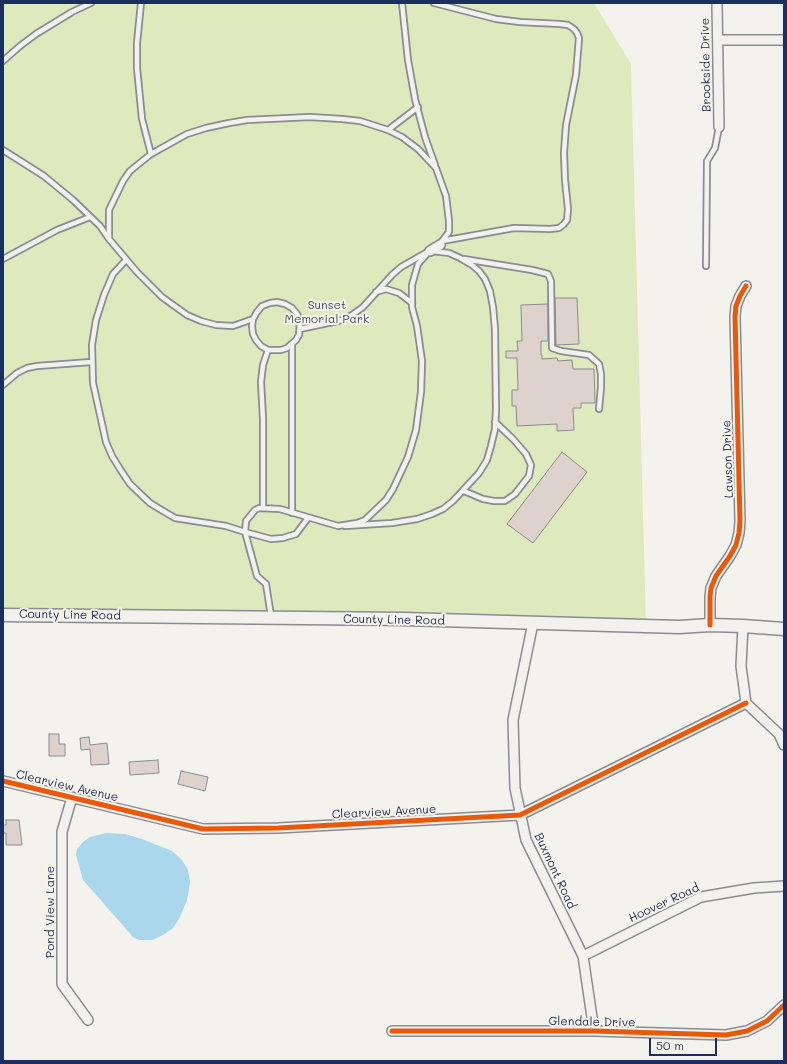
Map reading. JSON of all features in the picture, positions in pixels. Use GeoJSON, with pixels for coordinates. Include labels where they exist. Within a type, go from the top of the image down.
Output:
{"type":"FeatureCollection","features":[{"type":"Feature","properties":{"kind":"main road","name":"County Line Road"},"geometry":{"type":"LineString","coordinates":[[3,615],[404,619],[679,627],[743,626],[784,629]]}},
{"type":"Feature","properties":{"kind":"street","name":"Brookside Drive"},"geometry":{"type":"LineString","coordinates":[[717,3],[719,127]]}},
{"type":"Feature","properties":{"kind":"street"},"geometry":{"type":"LineString","coordinates":[[718,40],[784,40]]}},
{"type":"Feature","properties":{"kind":"street"},"geometry":{"type":"LineString","coordinates":[[430,251],[441,243]]}},
{"type":"Feature","properties":{"kind":"street","name":"Lawson Drive"},"geometry":{"type":"LineString","coordinates":[[710,626],[711,588],[716,576],[736,545],[739,533],[735,317],[736,306],[746,286]]}},
{"type":"Feature","properties":{"kind":"street","name":"Buxmont Road"},"geometry":{"type":"LineString","coordinates":[[533,623],[513,720],[515,788],[526,840],[583,956],[594,1031]]}},
{"type":"Feature","properties":{"kind":"street"},"geometry":{"type":"LineString","coordinates":[[743,626],[741,666],[746,704],[780,734],[784,745]]}},
{"type":"Feature","properties":{"kind":"street","name":"Clearview Avenue"},"geometry":{"type":"LineString","coordinates":[[3,781],[203,829],[278,828],[520,815],[746,704]]}},
{"type":"Feature","properties":{"kind":"street","name":"Pond View Lane"},"geometry":{"type":"LineString","coordinates":[[72,797],[62,832],[62,984],[88,1020]]}},
{"type":"Feature","properties":{"kind":"street","name":"Hoover Road"},"geometry":{"type":"LineString","coordinates":[[583,956],[701,897],[754,888],[784,886]]}},
{"type":"Feature","properties":{"kind":"street","name":"Glendale Drive"},"geometry":{"type":"LineString","coordinates":[[392,1031],[594,1031],[726,1035],[746,1031],[767,1020],[784,1005]]}},
{"type":"Feature","properties":{"kind":"lane"},"geometry":{"type":"LineString","coordinates":[[3,61],[36,34],[72,12],[91,3]]}},
{"type":"Feature","properties":{"kind":"lane"},"geometry":{"type":"LineString","coordinates":[[141,3],[137,43],[137,68],[142,118],[151,154]]}},
{"type":"Feature","properties":{"kind":"lane"},"geometry":{"type":"LineString","coordinates":[[402,3],[408,60],[418,107],[425,137],[446,196],[448,208],[448,232],[441,243]]}},
{"type":"Feature","properties":{"kind":"lane"},"geometry":{"type":"LineString","coordinates":[[300,329],[342,320],[363,307],[401,267],[441,243],[514,228],[559,228],[567,220],[568,209],[564,153],[566,125],[576,75],[579,38],[577,33],[568,25],[496,19],[434,3]]}},
{"type":"Feature","properties":{"kind":"lane"},"geometry":{"type":"LineString","coordinates":[[388,130],[418,107]]}},
{"type":"Feature","properties":{"kind":"lane"},"geometry":{"type":"LineString","coordinates":[[109,239],[109,210],[116,193],[130,171],[151,154],[187,134],[206,128],[247,120],[310,117],[360,121],[388,130],[402,137],[418,149],[436,168]]}},
{"type":"Feature","properties":{"kind":"lane"},"geometry":{"type":"LineString","coordinates":[[706,266],[707,161],[715,148],[719,127]]}},
{"type":"Feature","properties":{"kind":"lane"},"geometry":{"type":"LineString","coordinates":[[3,150],[44,176],[100,226],[126,260],[162,297],[174,307],[187,315],[202,321],[226,326],[233,326],[253,319]]}},
{"type":"Feature","properties":{"kind":"lane"},"geometry":{"type":"LineString","coordinates":[[3,259],[57,230],[90,217]]}},
{"type":"Feature","properties":{"kind":"lane"},"geometry":{"type":"LineString","coordinates":[[345,526],[365,520],[386,500],[393,489],[411,449],[416,430],[421,392],[422,361],[412,303],[412,285],[418,264],[430,251],[548,274],[551,281],[552,348],[561,351],[589,355],[599,364],[601,387],[599,409]]}},
{"type":"Feature","properties":{"kind":"lane"},"geometry":{"type":"LineString","coordinates":[[272,618],[266,584],[256,576],[244,532],[246,521],[254,510],[259,508],[280,509],[334,525],[345,526],[392,523],[427,516],[443,509],[464,491],[480,473],[487,460],[495,422],[493,307],[490,291],[485,279],[479,271],[460,258]]}},
{"type":"Feature","properties":{"kind":"lane"},"geometry":{"type":"LineString","coordinates":[[126,260],[113,274],[99,308],[94,332],[91,362],[93,383],[106,442],[120,469],[130,484],[150,503],[175,518],[226,526],[271,539],[283,538],[296,534],[308,518]]}},
{"type":"Feature","properties":{"kind":"lane"},"geometry":{"type":"LineString","coordinates":[[376,292],[386,289],[393,291],[399,293],[412,303]]}},
{"type":"Feature","properties":{"kind":"lane"},"geometry":{"type":"LineString","coordinates":[[277,302],[292,308],[300,321],[300,329],[296,340],[292,345],[281,350],[268,350],[261,346],[256,340],[253,334],[252,326],[253,319],[262,306],[277,302]]}},
{"type":"Feature","properties":{"kind":"lane"},"geometry":{"type":"LineString","coordinates":[[292,345],[292,513]]}},
{"type":"Feature","properties":{"kind":"lane"},"geometry":{"type":"LineString","coordinates":[[263,508],[263,419],[260,382],[262,364],[268,350]]}},
{"type":"Feature","properties":{"kind":"lane"},"geometry":{"type":"LineString","coordinates":[[3,385],[17,373],[27,368],[91,362]]}},
{"type":"Feature","properties":{"kind":"lane"},"geometry":{"type":"LineString","coordinates":[[464,491],[483,499],[505,501],[515,494],[529,476],[531,465],[526,454],[495,422]]}},
{"type":"Feature","properties":{"kind":"green space","name":"Sunset Memorial Park"},"geometry":{"type":"Polygon","coordinates":[[[3,3],[594,3],[631,64],[646,626],[3,616],[3,3]]]}},
{"type":"Feature","properties":{"kind":"water"},"geometry":{"type":"Polygon","coordinates":[[[106,833],[125,834],[172,851],[182,860],[188,870],[190,882],[187,900],[179,919],[173,928],[163,935],[152,940],[139,940],[133,937],[83,880],[76,855],[77,849],[90,837],[106,833]]]}},
{"type":"Feature","properties":{"kind":"building"},"geometry":{"type":"Polygon","coordinates":[[[555,298],[577,298],[579,344],[556,345],[555,298]]]}},
{"type":"Feature","properties":{"kind":"building"},"geometry":{"type":"Polygon","coordinates":[[[548,304],[548,341],[541,341],[542,359],[557,358],[558,361],[572,360],[573,369],[594,369],[595,403],[581,403],[581,408],[573,408],[574,430],[557,431],[557,424],[517,426],[516,406],[512,406],[512,390],[518,390],[517,358],[506,358],[506,351],[518,351],[517,341],[522,341],[521,305],[548,304]]]}},
{"type":"Feature","properties":{"kind":"building"},"geometry":{"type":"Polygon","coordinates":[[[562,452],[587,472],[533,543],[507,524],[562,452]]]}},
{"type":"Feature","properties":{"kind":"building"},"geometry":{"type":"Polygon","coordinates":[[[49,734],[59,734],[59,744],[65,744],[65,756],[49,756],[49,734]]]}},
{"type":"Feature","properties":{"kind":"building"},"geometry":{"type":"Polygon","coordinates":[[[89,737],[90,745],[107,743],[109,764],[91,765],[90,749],[81,750],[80,738],[89,737]]]}},
{"type":"Feature","properties":{"kind":"building"},"geometry":{"type":"Polygon","coordinates":[[[158,760],[159,773],[130,775],[129,762],[158,760]]]}},
{"type":"Feature","properties":{"kind":"building"},"geometry":{"type":"Polygon","coordinates":[[[181,771],[208,777],[205,791],[178,784],[181,771]]]}},
{"type":"Feature","properties":{"kind":"building"},"geometry":{"type":"Polygon","coordinates":[[[6,820],[19,820],[22,845],[6,845],[6,833],[3,833],[3,825],[6,825],[6,820]]]}},
{"type":"Feature","properties":{"kind":"cycle path"},"geometry":{"type":"LineString","coordinates":[[710,625],[711,588],[716,576],[736,545],[739,533],[740,521],[735,317],[736,306],[746,286]]}},
{"type":"Feature","properties":{"kind":"cycle path"},"geometry":{"type":"LineString","coordinates":[[3,781],[203,829],[278,828],[520,815],[746,703]]}},
{"type":"Feature","properties":{"kind":"cycle path"},"geometry":{"type":"LineString","coordinates":[[392,1031],[594,1031],[726,1035],[747,1031],[767,1021],[784,1005]]}}]}
